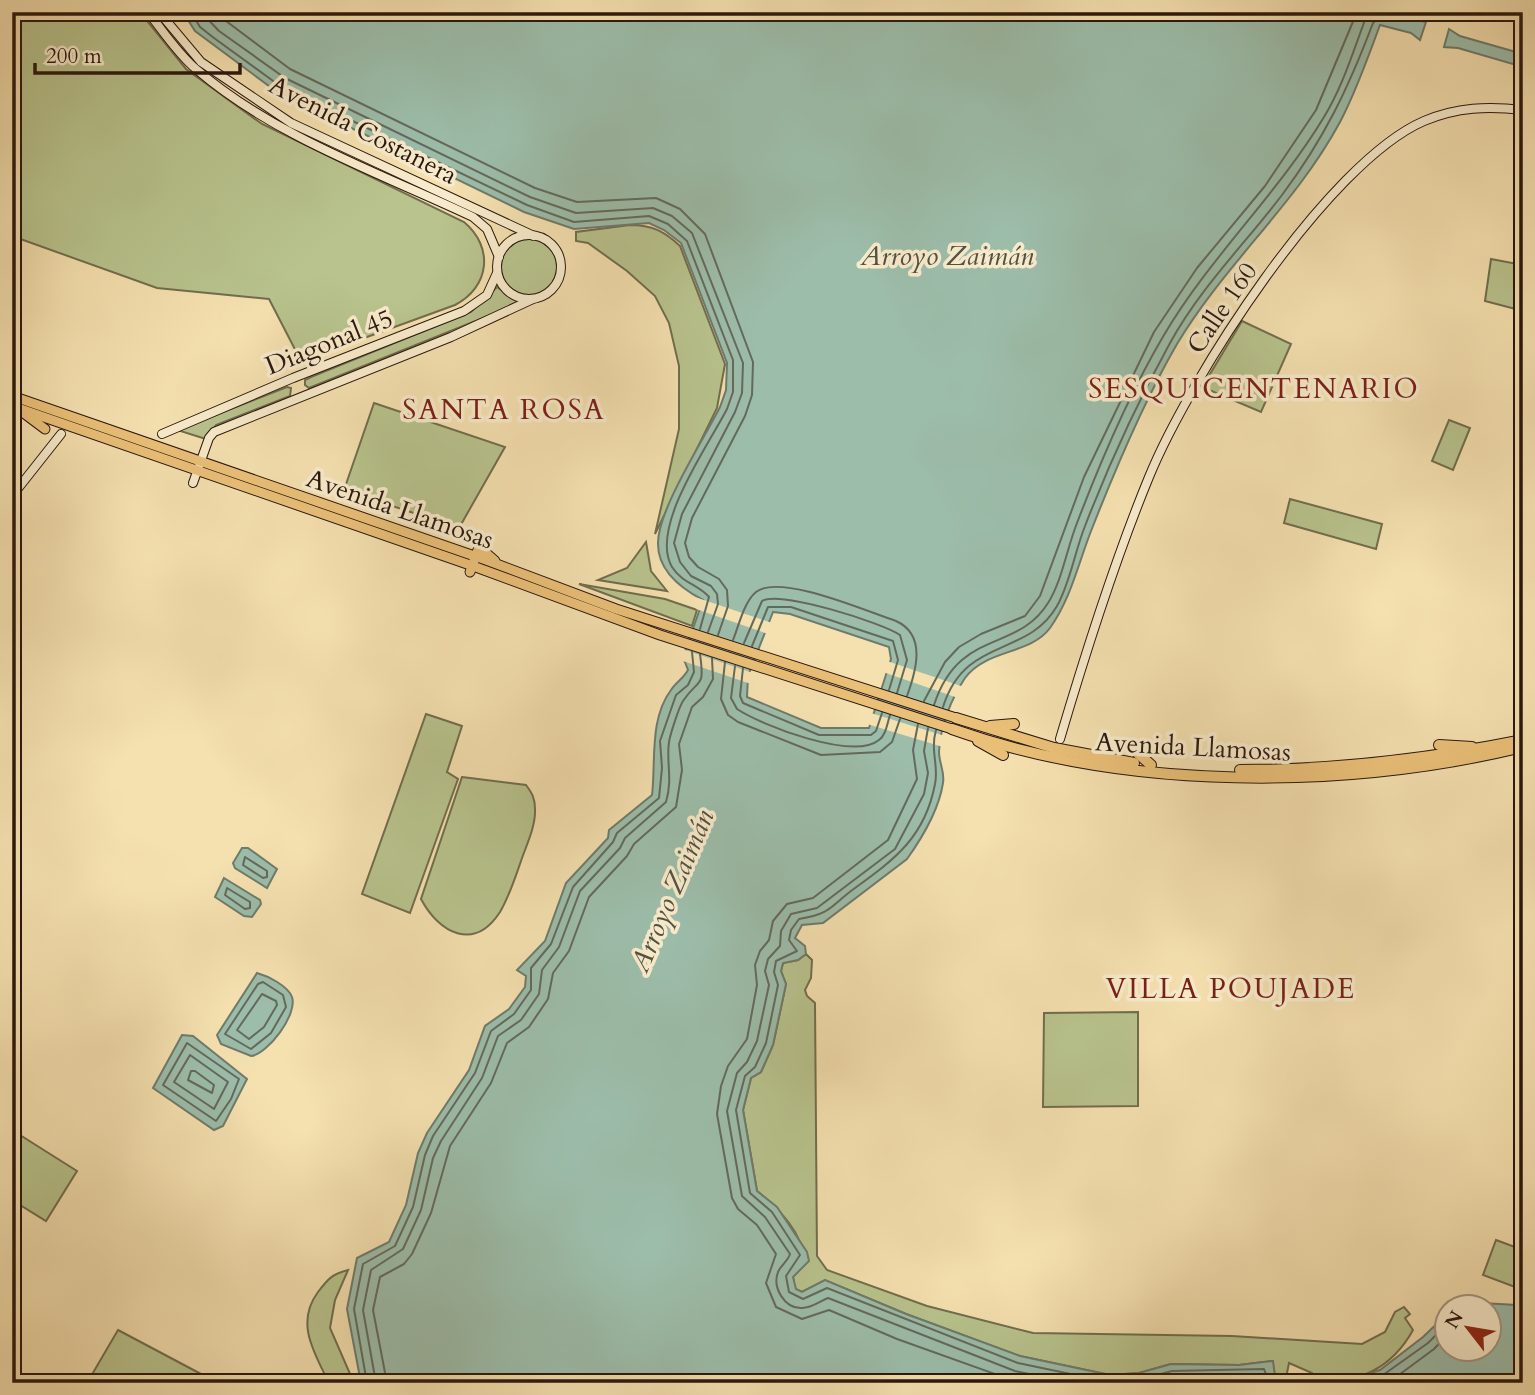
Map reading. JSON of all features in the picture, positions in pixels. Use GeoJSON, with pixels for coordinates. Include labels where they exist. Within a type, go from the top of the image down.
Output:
{"type":"FeatureCollection","features":[{"type":"Feature","properties":{"kind":"highway","name":"Avenida Llamosas"},"geometry":{"type":"LineString","coordinates":[[956,718],[1087,756],[1151,765],[1242,770],[1349,767],[1458,754],[1523,740]]}},
{"type":"Feature","properties":{"kind":"highway"},"geometry":{"type":"LineString","coordinates":[[985,726],[1014,724]]}},
{"type":"Feature","properties":{"kind":"highway","name":"Avenida Llamosas"},"geometry":{"type":"LineString","coordinates":[[952,729],[1050,756],[1115,768],[1242,776],[1350,774],[1459,761],[1523,747]]}},
{"type":"Feature","properties":{"kind":"highway"},"geometry":{"type":"LineString","coordinates":[[969,735],[1003,755]]}},
{"type":"Feature","properties":{"kind":"highway"},"geometry":{"type":"LineString","coordinates":[[1439,745],[1487,747]]}},
{"type":"Feature","properties":{"kind":"highway"},"geometry":{"type":"LineString","coordinates":[[1133,749],[1151,765]]}},
{"type":"Feature","properties":{"kind":"highway"},"geometry":{"type":"LineString","coordinates":[[1099,773],[1115,768]]}},
{"type":"Feature","properties":{"kind":"highway"},"geometry":{"type":"LineString","coordinates":[[1185,773],[1199,782]]}},
{"type":"Feature","properties":{"kind":"main road","name":"Avenida Costanera"},"geometry":{"type":"LineString","coordinates":[[148,12],[194,68],[219,87],[325,149],[473,217],[487,229],[499,257]]}},
{"type":"Feature","properties":{"kind":"main road","name":"Avenida Costanera"},"geometry":{"type":"LineString","coordinates":[[159,12],[201,62],[291,123],[534,236]]}},
{"type":"Feature","properties":{"kind":"main road","name":"Calle 160"},"geometry":{"type":"LineString","coordinates":[[1060,739],[1149,477],[1215,353],[1269,275],[1321,208],[1388,142],[1423,121],[1464,109],[1490,106],[1523,110]]}},
{"type":"Feature","properties":{"kind":"main road"},"geometry":{"type":"LineString","coordinates":[[534,236],[553,246],[561,268],[551,290],[533,299],[523,299],[506,290],[497,273],[499,257],[512,240],[534,236]]}},
{"type":"Feature","properties":{"kind":"main road","name":"Diagonal 45"},"geometry":{"type":"LineString","coordinates":[[162,434],[304,373],[464,311],[487,295],[497,273]]}},
{"type":"Feature","properties":{"kind":"main road","name":"Diagonal 45"},"geometry":{"type":"LineString","coordinates":[[199,466],[214,432],[462,333],[533,299]]}},
{"type":"Feature","properties":{"kind":"main road"},"geometry":{"type":"LineString","coordinates":[[13,403],[45,429]]}},
{"type":"Feature","properties":{"kind":"main road","name":"Avenida Llamosas"},"geometry":{"type":"LineString","coordinates":[[13,403],[199,466],[683,642],[952,729]]}},
{"type":"Feature","properties":{"kind":"main road"},"geometry":{"type":"LineString","coordinates":[[12,496],[61,434]]}},
{"type":"Feature","properties":{"kind":"main road"},"geometry":{"type":"LineString","coordinates":[[193,483],[199,466]]}},
{"type":"Feature","properties":{"kind":"main road"},"geometry":{"type":"LineString","coordinates":[[473,565],[479,547],[498,565]]}},
{"type":"Feature","properties":{"kind":"main road","name":"Avenida Llamosas"},"geometry":{"type":"LineString","coordinates":[[473,565],[498,565],[615,609],[956,718]]}},
{"type":"Feature","properties":{"kind":"green space"},"geometry":{"type":"Polygon","coordinates":[[[12,12],[140,12],[186,69],[262,124],[464,222],[474,232],[484,255],[481,277],[475,288],[455,305],[301,361],[269,299],[157,288],[12,236],[12,12]]]}},
{"type":"Feature","properties":{"kind":"green space"},"geometry":{"type":"Polygon","coordinates":[[[630,225],[657,230],[680,246],[725,364],[717,408],[655,534],[679,429],[679,366],[669,323],[655,296],[627,271],[588,243],[576,241],[576,232],[630,225]]]}},
{"type":"Feature","properties":{"kind":"green space"},"geometry":{"type":"Polygon","coordinates":[[[529,239],[540,241],[549,247],[555,256],[555,278],[549,287],[540,293],[529,295],[518,293],[509,287],[503,278],[501,267],[503,256],[509,247],[518,241],[529,239]]]}},
{"type":"Feature","properties":{"kind":"green space"},"geometry":{"type":"Polygon","coordinates":[[[1491,259],[1523,265],[1523,311],[1485,301],[1491,259]]]}},
{"type":"Feature","properties":{"kind":"green space"},"geometry":{"type":"Polygon","coordinates":[[[497,287],[520,303],[309,388],[305,385],[305,380],[311,377],[471,312],[497,287]]]}},
{"type":"Feature","properties":{"kind":"green space"},"geometry":{"type":"Polygon","coordinates":[[[1242,321],[1291,344],[1261,412],[1209,390],[1204,384],[1242,321]]]}},
{"type":"Feature","properties":{"kind":"green space"},"geometry":{"type":"Polygon","coordinates":[[[287,387],[291,388],[290,396],[216,425],[206,439],[177,430],[287,387]]]}},
{"type":"Feature","properties":{"kind":"green space"},"geometry":{"type":"Polygon","coordinates":[[[374,403],[505,447],[459,528],[344,490],[374,403]]]}},
{"type":"Feature","properties":{"kind":"green space"},"geometry":{"type":"Polygon","coordinates":[[[1449,420],[1470,428],[1453,470],[1432,461],[1449,420]]]}},
{"type":"Feature","properties":{"kind":"green space"},"geometry":{"type":"Polygon","coordinates":[[[1290,499],[1382,524],[1376,549],[1284,523],[1290,499]]]}},
{"type":"Feature","properties":{"kind":"green space"},"geometry":{"type":"Polygon","coordinates":[[[646,542],[651,571],[667,591],[598,580],[627,568],[646,542]]]}},
{"type":"Feature","properties":{"kind":"green space"},"geometry":{"type":"Polygon","coordinates":[[[579,584],[665,599],[697,610],[692,626],[579,584]]]}},
{"type":"Feature","properties":{"kind":"green space"},"geometry":{"type":"Polygon","coordinates":[[[426,714],[462,726],[447,772],[458,779],[410,913],[362,894],[426,714]]]}},
{"type":"Feature","properties":{"kind":"green space"},"geometry":{"type":"Polygon","coordinates":[[[462,777],[526,785],[535,805],[530,836],[500,912],[479,932],[468,934],[447,929],[428,911],[421,899],[462,777]]]}},
{"type":"Feature","properties":{"kind":"green space"},"geometry":{"type":"Polygon","coordinates":[[[806,954],[812,960],[811,978],[805,990],[815,1003],[817,1256],[827,1270],[927,1306],[1033,1333],[1232,1336],[1362,1344],[1385,1332],[1395,1312],[1404,1307],[1410,1314],[1405,1318],[1413,1330],[1405,1343],[1373,1371],[1332,1382],[1316,1383],[1312,1373],[1289,1363],[1285,1383],[1276,1383],[1272,1361],[1239,1365],[1171,1364],[1139,1373],[1110,1375],[1020,1356],[906,1314],[825,1280],[802,1292],[795,1289],[793,1277],[802,1264],[800,1243],[782,1214],[757,1191],[743,1110],[751,1078],[761,1072],[773,1045],[786,984],[781,971],[783,963],[798,960],[806,954]]]}},
{"type":"Feature","properties":{"kind":"green space"},"geometry":{"type":"Polygon","coordinates":[[[1138,1012],[1138,1106],[1043,1107],[1044,1013],[1138,1012]]]}},
{"type":"Feature","properties":{"kind":"green space"},"geometry":{"type":"Polygon","coordinates":[[[12,1130],[77,1171],[46,1221],[12,1200],[12,1130]]]}},
{"type":"Feature","properties":{"kind":"green space"},"geometry":{"type":"Polygon","coordinates":[[[1496,1240],[1523,1250],[1523,1290],[1483,1275],[1496,1240]]]}},
{"type":"Feature","properties":{"kind":"green space"},"geometry":{"type":"Polygon","coordinates":[[[348,1270],[335,1300],[330,1328],[354,1383],[329,1383],[309,1338],[308,1315],[311,1304],[325,1284],[334,1275],[348,1270]]]}},
{"type":"Feature","properties":{"kind":"green space"},"geometry":{"type":"Polygon","coordinates":[[[118,1330],[218,1383],[87,1383],[118,1330]]]}},
{"type":"Feature","properties":{"kind":"water","name":"Arroyo Zaimán"},"geometry":{"type":"Polygon","coordinates":[[[183,12],[1383,12],[1426,22],[1420,40],[1411,33],[1380,25],[1351,99],[1322,152],[1303,180],[1216,288],[1177,344],[1132,434],[1093,526],[1070,591],[1050,628],[1031,643],[984,662],[965,678],[960,686],[947,714],[942,733],[939,752],[943,779],[941,793],[929,823],[913,851],[907,859],[823,923],[802,925],[795,938],[805,946],[806,954],[798,960],[783,963],[781,971],[786,984],[773,1045],[761,1072],[751,1078],[743,1110],[757,1191],[777,1207],[807,1252],[809,1261],[793,1277],[796,1289],[802,1292],[825,1280],[906,1314],[1020,1356],[1110,1375],[1139,1373],[1171,1364],[1239,1365],[1273,1361],[1276,1383],[361,1383],[347,1309],[357,1258],[389,1242],[406,1205],[418,1153],[427,1133],[469,1070],[485,1026],[509,1009],[525,987],[526,976],[517,970],[545,941],[566,883],[608,838],[609,830],[652,795],[659,714],[671,690],[688,670],[683,657],[703,600],[680,585],[662,563],[658,544],[660,530],[673,495],[720,407],[726,390],[727,363],[681,243],[664,230],[649,223],[574,229],[524,212],[277,92],[195,31],[183,12]],[[773,612],[748,676],[747,697],[821,728],[869,728],[891,659],[889,647],[790,614],[773,612]]]}},
{"type":"Feature","properties":{"kind":"water"},"geometry":{"type":"Polygon","coordinates":[[[1449,29],[1460,36],[1523,54],[1523,67],[1458,48],[1444,47],[1449,29]]]}},
{"type":"Feature","properties":{"kind":"water"},"geometry":{"type":"Polygon","coordinates":[[[242,848],[248,848],[277,869],[267,888],[235,868],[233,863],[242,848]]]}},
{"type":"Feature","properties":{"kind":"water"},"geometry":{"type":"Polygon","coordinates":[[[224,878],[260,900],[261,904],[252,917],[244,916],[215,897],[224,878]]]}},
{"type":"Feature","properties":{"kind":"water"},"geometry":{"type":"Polygon","coordinates":[[[257,973],[282,985],[290,993],[293,1004],[286,1023],[273,1041],[258,1054],[251,1056],[221,1044],[217,1035],[257,973]]]}},
{"type":"Feature","properties":{"kind":"water"},"geometry":{"type":"Polygon","coordinates":[[[182,1035],[193,1036],[247,1079],[223,1126],[214,1130],[153,1088],[182,1035]]]}},
{"type":"Feature","properties":{"kind":"water"},"geometry":{"type":"Polygon","coordinates":[[[1504,1304],[1517,1305],[1523,1309],[1520,1383],[1337,1383],[1380,1370],[1434,1326],[1434,1364],[1504,1364],[1504,1304]]]}},
{"type":"Feature","properties":{"kind":"pier"},"geometry":{"type":"Polygon","coordinates":[[[695,597],[772,623],[768,634],[696,609],[699,601],[695,597]]]}},
{"type":"Feature","properties":{"kind":"pier"},"geometry":{"type":"Polygon","coordinates":[[[682,649],[753,673],[751,684],[680,660],[682,649]]]}},
{"type":"Feature","properties":{"kind":"pier"},"geometry":{"type":"Polygon","coordinates":[[[887,661],[964,687],[958,698],[883,672],[887,661]]]}},
{"type":"Feature","properties":{"kind":"pier"},"geometry":{"type":"Polygon","coordinates":[[[871,713],[945,736],[943,747],[867,724],[871,713]]]}},
{"type":"Feature","properties":{"kind":"district","name":"SESQUICENTENARIO"},"geometry":{"type":"Point","coordinates":[1254,389]}},
{"type":"Feature","properties":{"kind":"district","name":"SANTA ROSA"},"geometry":{"type":"Point","coordinates":[504,410]}},
{"type":"Feature","properties":{"kind":"district","name":"VILLA POUJADE"},"geometry":{"type":"Point","coordinates":[1231,989]}}]}
